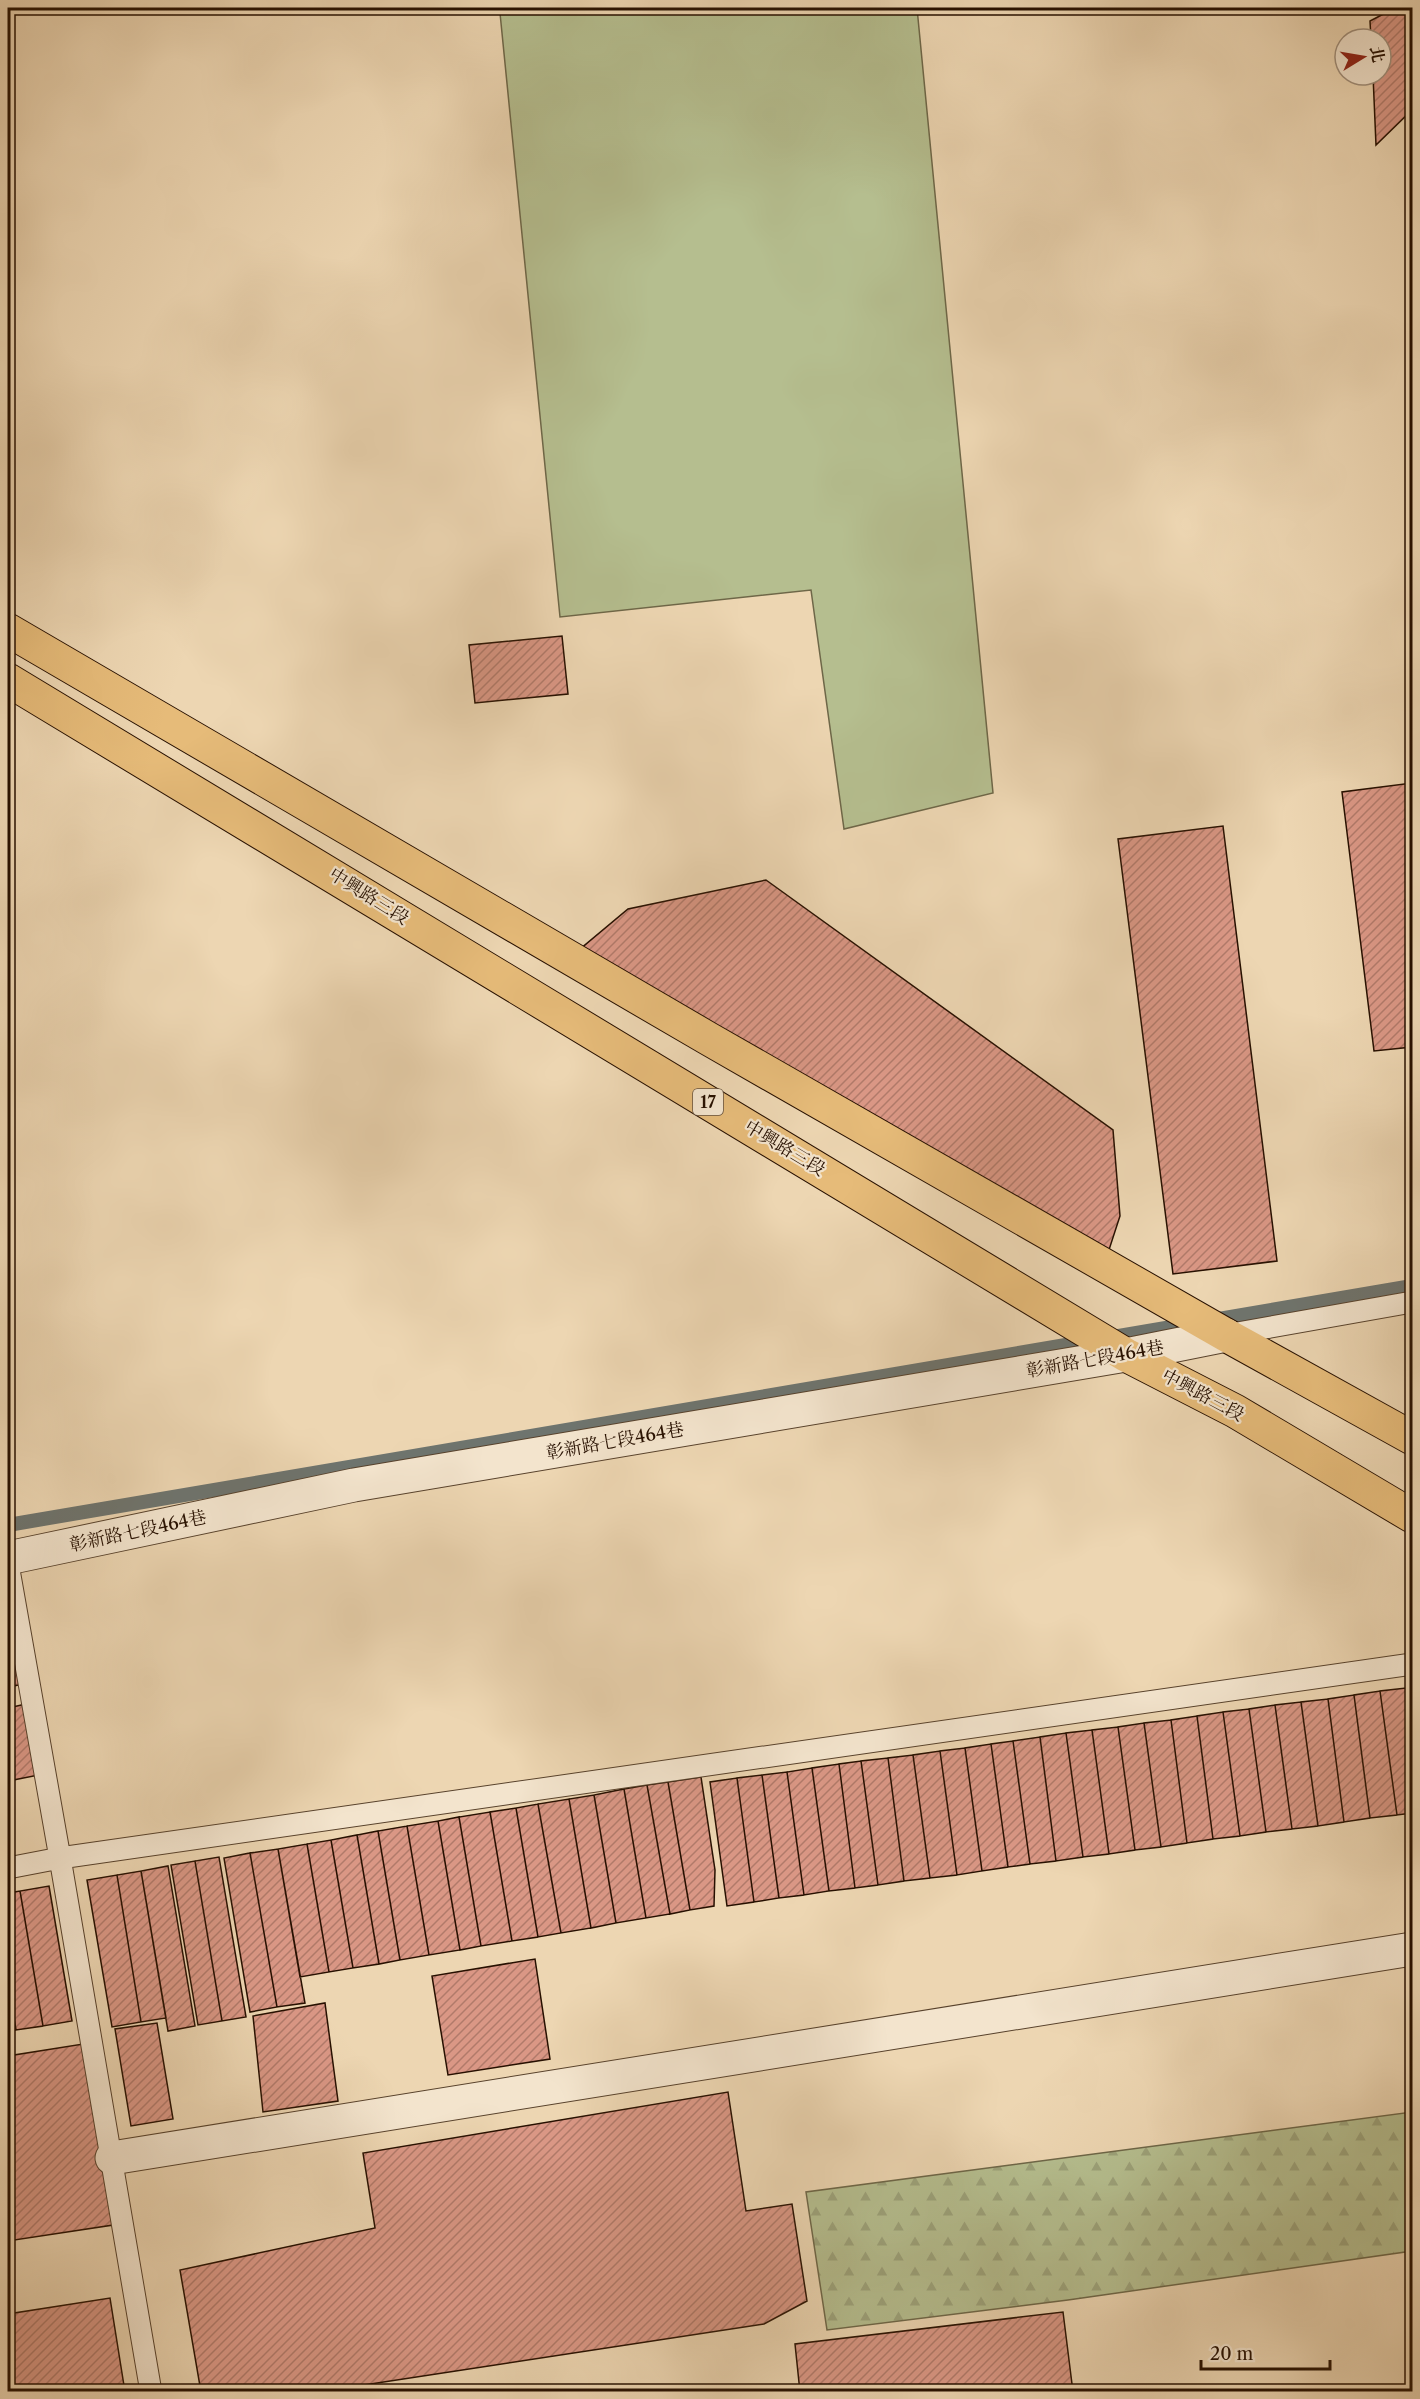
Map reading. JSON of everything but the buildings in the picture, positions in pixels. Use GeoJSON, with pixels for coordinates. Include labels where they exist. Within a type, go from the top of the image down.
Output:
{"type":"FeatureCollection","features":[{"type":"Feature","properties":{"kind":"main road"},"geometry":{"type":"LineString","coordinates":[[8,630],[709,1039],[1226,1335],[1413,1438]]}},
{"type":"Feature","properties":{"kind":"main road","name":"中興路三段"},"geometry":{"type":"LineString","coordinates":[[8,680],[321,866],[453,949],[1126,1355],[1235,1411],[1413,1516]]}},
{"type":"Feature","properties":{"kind":"street","name":"彰新路七段464巷"},"geometry":{"type":"LineString","coordinates":[[8,1558],[354,1485],[1126,1355],[1226,1335]]}},
{"type":"Feature","properties":{"kind":"street"},"geometry":{"type":"LineString","coordinates":[[112,2158],[1413,1949]]}},
{"type":"Feature","properties":{"kind":"lane"},"geometry":{"type":"LineString","coordinates":[[1226,1335],[1413,1302]]}},
{"type":"Feature","properties":{"kind":"lane"},"geometry":{"type":"LineString","coordinates":[[8,1564],[112,2158],[150,2391]]}},
{"type":"Feature","properties":{"kind":"lane"},"geometry":{"type":"LineString","coordinates":[[8,1868],[60,1858],[1413,1664]]}},
{"type":"Feature","properties":{"kind":"green space"},"geometry":{"type":"Polygon","coordinates":[[[714,8],[917,8],[993,793],[844,829],[811,590],[560,617],[500,13],[714,8]]]}},
{"type":"Feature","properties":{"kind":"green space"},"geometry":{"type":"Polygon","coordinates":[[[1412,2112],[1412,2251],[1068,2300],[827,2330],[806,2192],[1412,2112]]]}},
{"type":"Feature","properties":{"kind":"waterway"},"geometry":{"type":"LineString","coordinates":[[8,1525],[1412,1286]]}}]}
